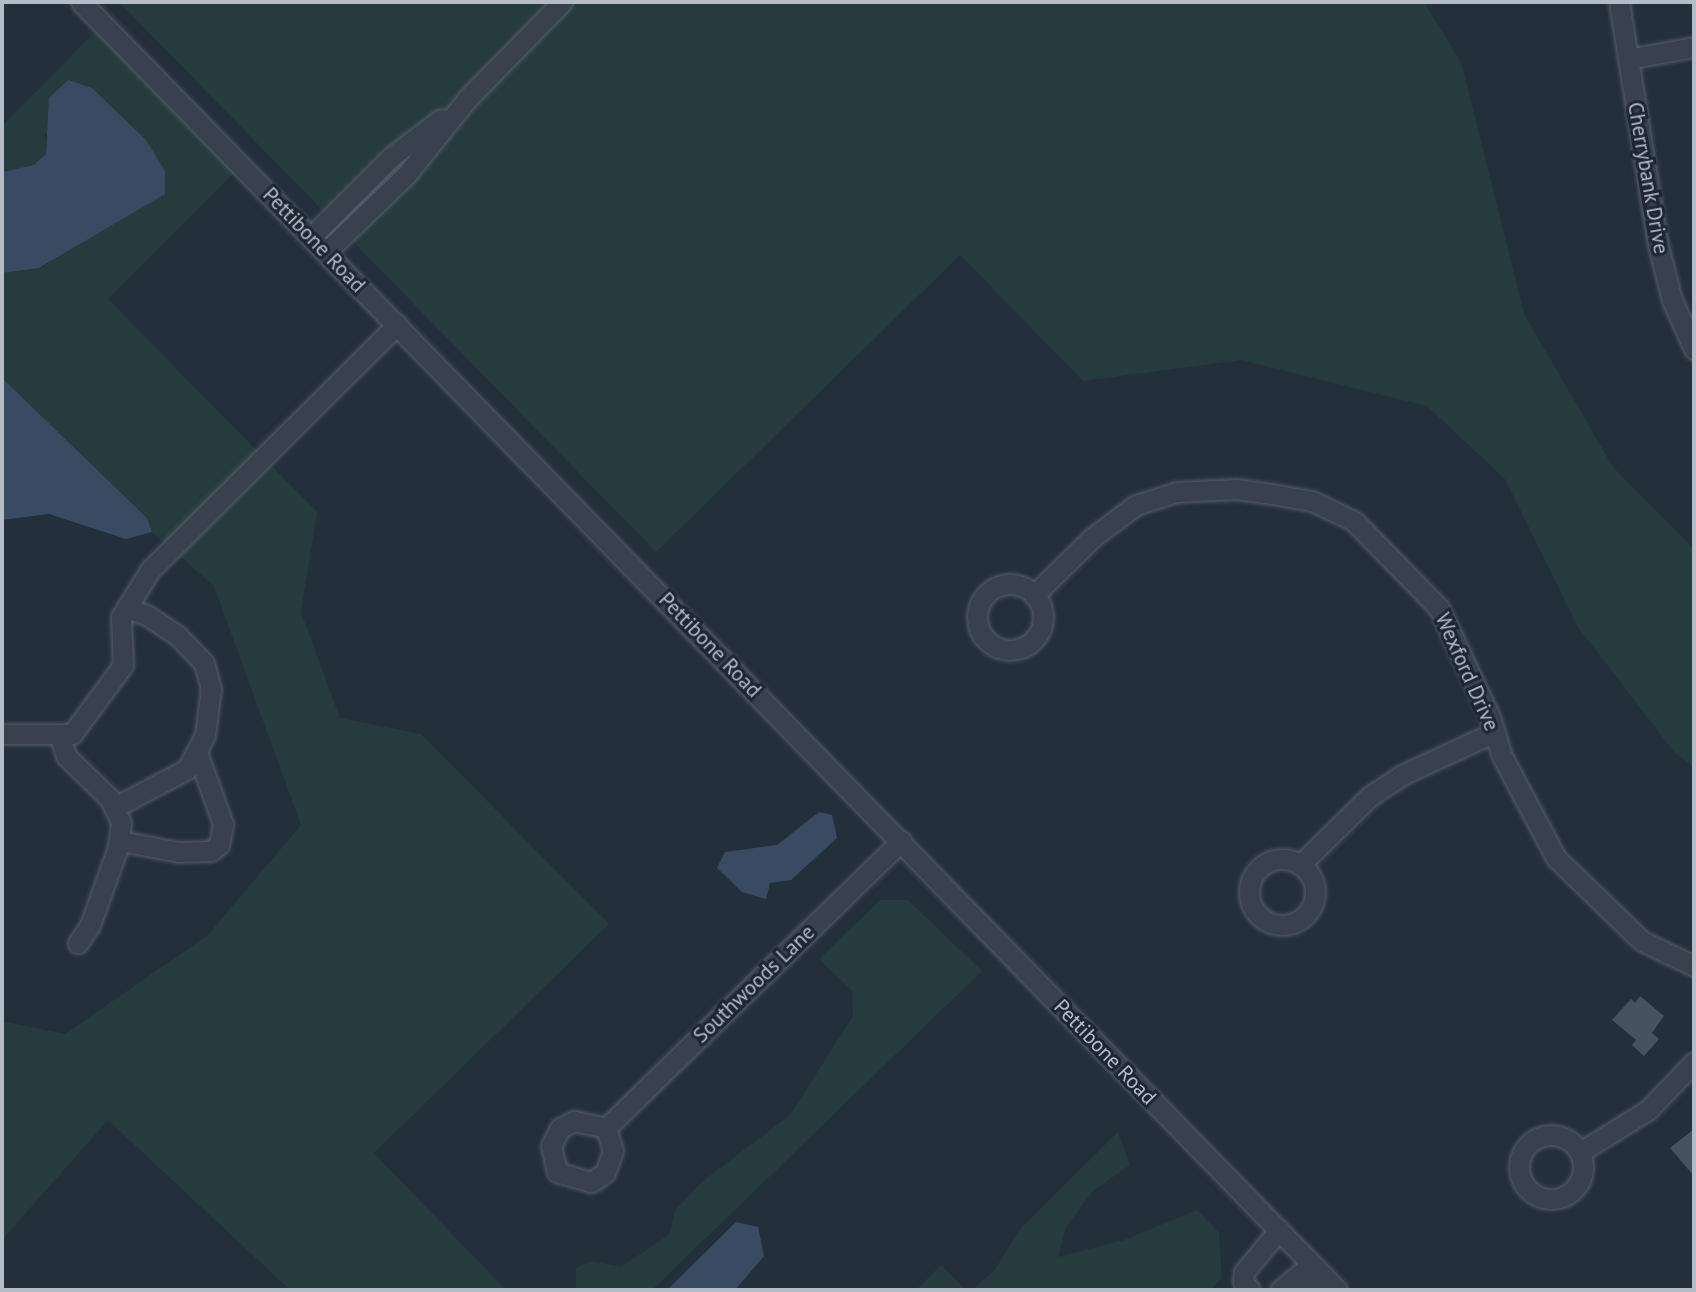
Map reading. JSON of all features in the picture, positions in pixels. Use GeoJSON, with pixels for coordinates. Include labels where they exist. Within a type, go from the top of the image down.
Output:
{"type":"FeatureCollection","features":[{"type":"Feature","properties":{"kind":"street","name":"Pettibone Road"},"geometry":{"type":"LineString","coordinates":[[81,2],[1338,1290]]}},
{"type":"Feature","properties":{"kind":"street"},"geometry":{"type":"LineString","coordinates":[[326,252],[407,174],[467,99],[562,2]]}},
{"type":"Feature","properties":{"kind":"street","name":"Cherrybank Drive"},"geometry":{"type":"LineString","coordinates":[[1619,2],[1658,245],[1672,300],[1694,349]]}},
{"type":"Feature","properties":{"kind":"street"},"geometry":{"type":"LineString","coordinates":[[1629,59],[1694,47]]}},
{"type":"Feature","properties":{"kind":"street"},"geometry":{"type":"LineString","coordinates":[[311,237],[391,157],[467,99]]}},
{"type":"Feature","properties":{"kind":"street"},"geometry":{"type":"LineString","coordinates":[[2,734],[72,734],[123,665],[121,617],[150,570],[397,326]]}},
{"type":"Feature","properties":{"kind":"street","name":"Wexford Drive"},"geometry":{"type":"LineString","coordinates":[[1034,595],[1093,537],[1136,505],[1177,492],[1236,489],[1312,501],[1354,521],[1439,608],[1530,813],[1556,858],[1642,941],[1694,966]]}},
{"type":"Feature","properties":{"kind":"street"},"geometry":{"type":"LineString","coordinates":[[115,807],[187,769],[198,755],[205,735],[211,674],[178,636],[147,615],[126,608]]}},
{"type":"Feature","properties":{"kind":"street"},"geometry":{"type":"LineString","coordinates":[[1300,865],[1370,796],[1411,770],[1495,732]]}},
{"type":"Feature","properties":{"kind":"street"},"geometry":{"type":"LineString","coordinates":[[59,734],[66,755],[115,807],[120,841],[90,925],[78,943]]}},
{"type":"Feature","properties":{"kind":"street"},"geometry":{"type":"LineString","coordinates":[[120,841],[179,852],[211,851],[219,845],[223,824],[198,755]]}},
{"type":"Feature","properties":{"kind":"street","name":"Southwoods Lane"},"geometry":{"type":"LineString","coordinates":[[606,1128],[901,841]]}},
{"type":"Feature","properties":{"kind":"street"},"geometry":{"type":"LineString","coordinates":[[1580,1152],[1648,1110],[1694,1062]]}},
{"type":"Feature","properties":{"kind":"street"},"geometry":{"type":"LineString","coordinates":[[1250,1290],[1243,1282],[1244,1272],[1279,1230]]}},
{"type":"Feature","properties":{"kind":"street"},"geometry":{"type":"LineString","coordinates":[[1280,1290],[1317,1269]]}},
{"type":"Feature","properties":{"kind":"street"},"geometry":{"type":"LineString","coordinates":[[1308,1290],[1317,1269]]}},
{"type":"Feature","properties":{"kind":"green space"},"geometry":{"type":"Polygon","coordinates":[[[119,2],[1424,2],[1461,62],[1524,314],[1613,467],[1694,549],[1694,767],[1674,752],[1578,627],[1505,479],[1427,406],[1241,360],[1083,381],[960,255],[656,552],[119,2]]]}},
{"type":"Feature","properties":{"kind":"green space"},"geometry":{"type":"Polygon","coordinates":[[[103,24],[241,166],[108,299],[317,512],[301,612],[340,718],[421,734],[609,924],[374,1153],[506,1290],[290,1290],[108,1120],[2,1240],[2,1021],[65,1034],[208,935],[301,825],[214,586],[152,532],[147,518],[2,378],[2,273],[40,268],[165,193],[45,133],[46,154],[35,165],[2,172],[2,126],[103,24]]]}},
{"type":"Feature","properties":{"kind":"green space"},"geometry":{"type":"Polygon","coordinates":[[[880,900],[908,900],[982,971],[652,1290],[576,1290],[576,1268],[591,1261],[621,1267],[670,1234],[675,1210],[703,1181],[790,1115],[853,1016],[852,991],[819,959],[880,900]]]}},
{"type":"Feature","properties":{"kind":"green space"},"geometry":{"type":"Polygon","coordinates":[[[1118,1132],[1130,1165],[1093,1191],[1066,1227],[1058,1257],[1124,1240],[1197,1210],[1219,1233],[1222,1278],[1211,1290],[972,1290],[994,1271],[1021,1228],[1118,1132]]]}},
{"type":"Feature","properties":{"kind":"green space"},"geometry":{"type":"Polygon","coordinates":[[[941,1265],[966,1290],[916,1290],[941,1265]]]}},
{"type":"Feature","properties":{"kind":"water"},"geometry":{"type":"Polygon","coordinates":[[[68,80],[92,88],[146,140],[165,171],[165,194],[39,268],[2,273],[2,172],[34,165],[46,154],[49,98],[68,80]]]}},
{"type":"Feature","properties":{"kind":"water"},"geometry":{"type":"Polygon","coordinates":[[[2,378],[147,518],[152,532],[126,539],[49,514],[2,520],[2,378]]]}},
{"type":"Feature","properties":{"kind":"water"},"geometry":{"type":"Polygon","coordinates":[[[819,812],[832,815],[837,838],[791,880],[770,883],[766,899],[742,892],[717,868],[725,852],[777,845],[819,812]]]}},
{"type":"Feature","properties":{"kind":"water"},"geometry":{"type":"Polygon","coordinates":[[[736,1222],[758,1227],[764,1256],[735,1290],[667,1290],[736,1222]]]}},
{"type":"Feature","properties":{"kind":"building"},"geometry":{"type":"Polygon","coordinates":[[[1640,996],[1664,1016],[1652,1033],[1659,1039],[1644,1056],[1632,1045],[1636,1040],[1612,1020],[1631,999],[1635,1003],[1640,996]]]}},
{"type":"Feature","properties":{"kind":"building"},"geometry":{"type":"Polygon","coordinates":[[[1694,1129],[1694,1176],[1670,1148],[1694,1129]]]}}]}
